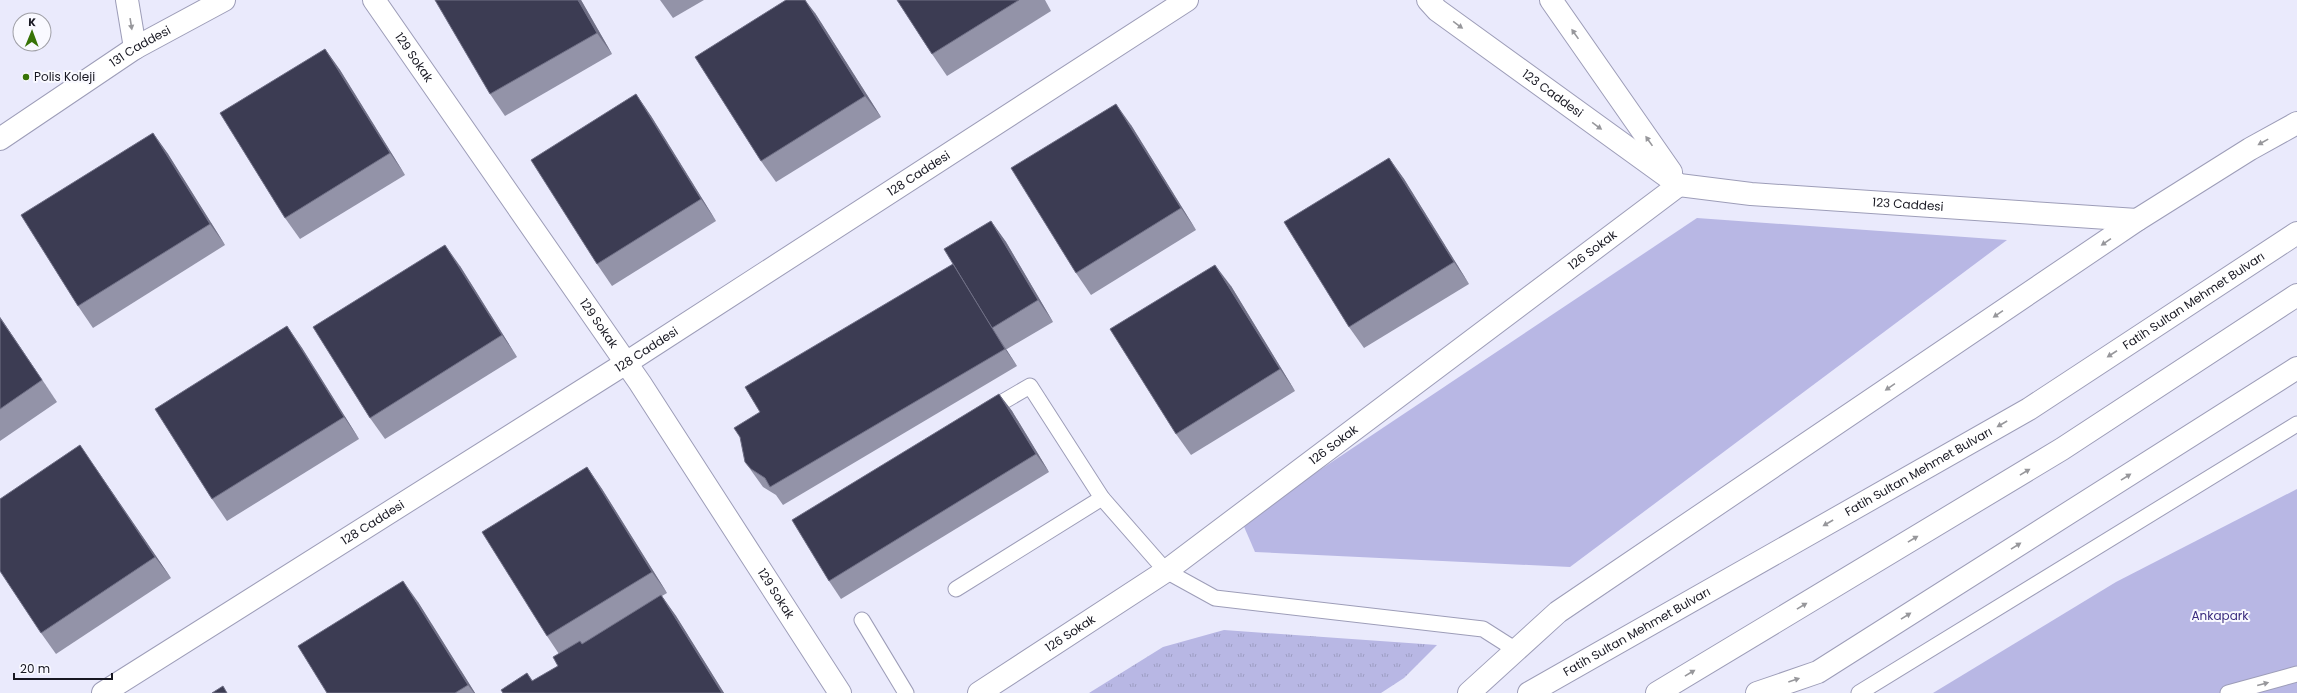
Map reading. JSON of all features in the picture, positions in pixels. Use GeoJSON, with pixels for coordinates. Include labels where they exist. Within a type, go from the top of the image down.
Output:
{"type":"FeatureCollection","features":[{"type":"Feature","properties":{"kind":"main road"},"geometry":{"type":"LineString","coordinates":[[127,0],[135,48]]}},
{"type":"Feature","properties":{"kind":"main road","name":"131 Caddesi"},"geometry":{"type":"LineString","coordinates":[[0,138],[135,48],[224,0]]}},
{"type":"Feature","properties":{"kind":"main road","name":"129 Sokak"},"geometry":{"type":"LineString","coordinates":[[374,0],[626,363],[840,693]]}},
{"type":"Feature","properties":{"kind":"main road","name":"128 Caddesi"},"geometry":{"type":"LineString","coordinates":[[102,693],[626,363],[1187,0]]}},
{"type":"Feature","properties":{"kind":"main road","name":"123 Caddesi"},"geometry":{"type":"LineString","coordinates":[[1428,0],[1437,10],[1679,184],[1751,194],[2138,220]]}},
{"type":"Feature","properties":{"kind":"main road"},"geometry":{"type":"LineString","coordinates":[[1552,0],[1679,184]]}},
{"type":"Feature","properties":{"kind":"main road"},"geometry":{"type":"LineString","coordinates":[[1468,693],[1558,612],[2138,220],[2250,149],[2297,123]]}},
{"type":"Feature","properties":{"kind":"main road","name":"126 Sokak"},"geometry":{"type":"LineString","coordinates":[[979,693],[1166,570],[1679,184]]}},
{"type":"Feature","properties":{"kind":"main road","name":"Fatih Sultan Mehmet Bulvarı"},"geometry":{"type":"LineString","coordinates":[[1529,693],[2029,408],[2297,233]]}},
{"type":"Feature","properties":{"kind":"main road"},"geometry":{"type":"LineString","coordinates":[[1657,693],[2062,449],[2297,295]]}},
{"type":"Feature","properties":{"kind":"main road"},"geometry":{"type":"LineString","coordinates":[[1757,693],[1818,672],[2297,368]]}},
{"type":"Feature","properties":{"kind":"lane"},"geometry":{"type":"LineString","coordinates":[[976,417],[1030,386],[1102,498],[1166,570],[1215,598],[1483,629],[1516,650]]}},
{"type":"Feature","properties":{"kind":"lane"},"geometry":{"type":"LineString","coordinates":[[1859,693],[2297,424]]}},
{"type":"Feature","properties":{"kind":"lane"},"geometry":{"type":"LineString","coordinates":[[956,589],[1102,498]]}},
{"type":"Feature","properties":{"kind":"lane"},"geometry":{"type":"LineString","coordinates":[[862,620],[906,693]]}},
{"type":"Feature","properties":{"kind":"lane"},"geometry":{"type":"LineString","coordinates":[[2228,693],[2297,674]]}},
{"type":"Feature","properties":{"kind":"green space"},"geometry":{"type":"Polygon","coordinates":[[[1697,218],[2007,240],[1570,567],[1255,552],[1242,522],[1697,218]]]}},
{"type":"Feature","properties":{"kind":"green space","name":"Ankapark"},"geometry":{"type":"Polygon","coordinates":[[[2297,489],[2297,693],[1933,693],[2116,582],[2297,489]]]}},
{"type":"Feature","properties":{"kind":"green space"},"geometry":{"type":"Polygon","coordinates":[[[1224,630],[1437,645],[1404,678],[1381,693],[1089,693],[1163,647],[1224,630]]]}},
{"type":"Feature","properties":{"kind":"building"},"geometry":{"type":"Polygon","coordinates":[[[435,0],[578,0],[597,33],[490,94],[435,0]]]}},
{"type":"Feature","properties":{"kind":"building"},"geometry":{"type":"Polygon","coordinates":[[[786,0],[805,0],[865,96],[761,161],[695,57],[786,0]]]}},
{"type":"Feature","properties":{"kind":"building"},"geometry":{"type":"Polygon","coordinates":[[[897,0],[1019,0],[932,54],[897,0]]]}},
{"type":"Feature","properties":{"kind":"building"},"geometry":{"type":"Polygon","coordinates":[[[325,49],[390,153],[285,218],[220,113],[325,49]]]}},
{"type":"Feature","properties":{"kind":"building"},"geometry":{"type":"Polygon","coordinates":[[[636,94],[701,199],[597,264],[531,160],[636,94]]]}},
{"type":"Feature","properties":{"kind":"building"},"geometry":{"type":"Polygon","coordinates":[[[1116,104],[1181,208],[1076,273],[1011,168],[1116,104]]]}},
{"type":"Feature","properties":{"kind":"building"},"geometry":{"type":"Polygon","coordinates":[[[153,133],[210,224],[78,306],[21,215],[153,133]]]}},
{"type":"Feature","properties":{"kind":"building"},"geometry":{"type":"Polygon","coordinates":[[[1389,158],[1454,262],[1349,327],[1284,222],[1389,158]]]}},
{"type":"Feature","properties":{"kind":"building"},"geometry":{"type":"Polygon","coordinates":[[[991,221],[1038,300],[992,328],[944,249],[991,221]]]}},
{"type":"Feature","properties":{"kind":"building"},"geometry":{"type":"Polygon","coordinates":[[[445,245],[502,335],[370,418],[313,327],[445,245]]]}},
{"type":"Feature","properties":{"kind":"building"},"geometry":{"type":"Polygon","coordinates":[[[953,264],[1005,349],[770,487],[765,478],[751,469],[745,462],[740,437],[734,428],[760,412],[745,387],[953,264]]]}},
{"type":"Feature","properties":{"kind":"building"},"geometry":{"type":"Polygon","coordinates":[[[1215,265],[1280,369],[1176,434],[1110,329],[1215,265]]]}},
{"type":"Feature","properties":{"kind":"building"},"geometry":{"type":"Polygon","coordinates":[[[0,318],[42,380],[0,409],[0,318]]]}},
{"type":"Feature","properties":{"kind":"building"},"geometry":{"type":"Polygon","coordinates":[[[287,326],[344,417],[212,499],[155,409],[287,326]]]}},
{"type":"Feature","properties":{"kind":"building"},"geometry":{"type":"Polygon","coordinates":[[[999,394],[1036,454],[829,581],[792,520],[999,394]]]}},
{"type":"Feature","properties":{"kind":"building"},"geometry":{"type":"Polygon","coordinates":[[[80,445],[155,557],[41,633],[0,571],[0,499],[80,445]]]}},
{"type":"Feature","properties":{"kind":"building"},"geometry":{"type":"Polygon","coordinates":[[[587,467],[652,572],[547,636],[482,532],[587,467]]]}},
{"type":"Feature","properties":{"kind":"building"},"geometry":{"type":"Polygon","coordinates":[[[403,581],[468,685],[455,693],[327,693],[298,646],[403,581]]]}},
{"type":"Feature","properties":{"kind":"building"},"geometry":{"type":"Polygon","coordinates":[[[661,595],[722,693],[503,693],[501,690],[527,673],[532,681],[558,666],[553,657],[580,641],[582,644],[661,595]]]}},
{"type":"Feature","properties":{"kind":"building"},"geometry":{"type":"Polygon","coordinates":[[[223,686],[227,693],[212,693],[223,686]]]}},
{"type":"Feature","properties":{"kind":"place","name":"Polis Koleji"},"geometry":{"type":"Point","coordinates":[26,77]}}]}
